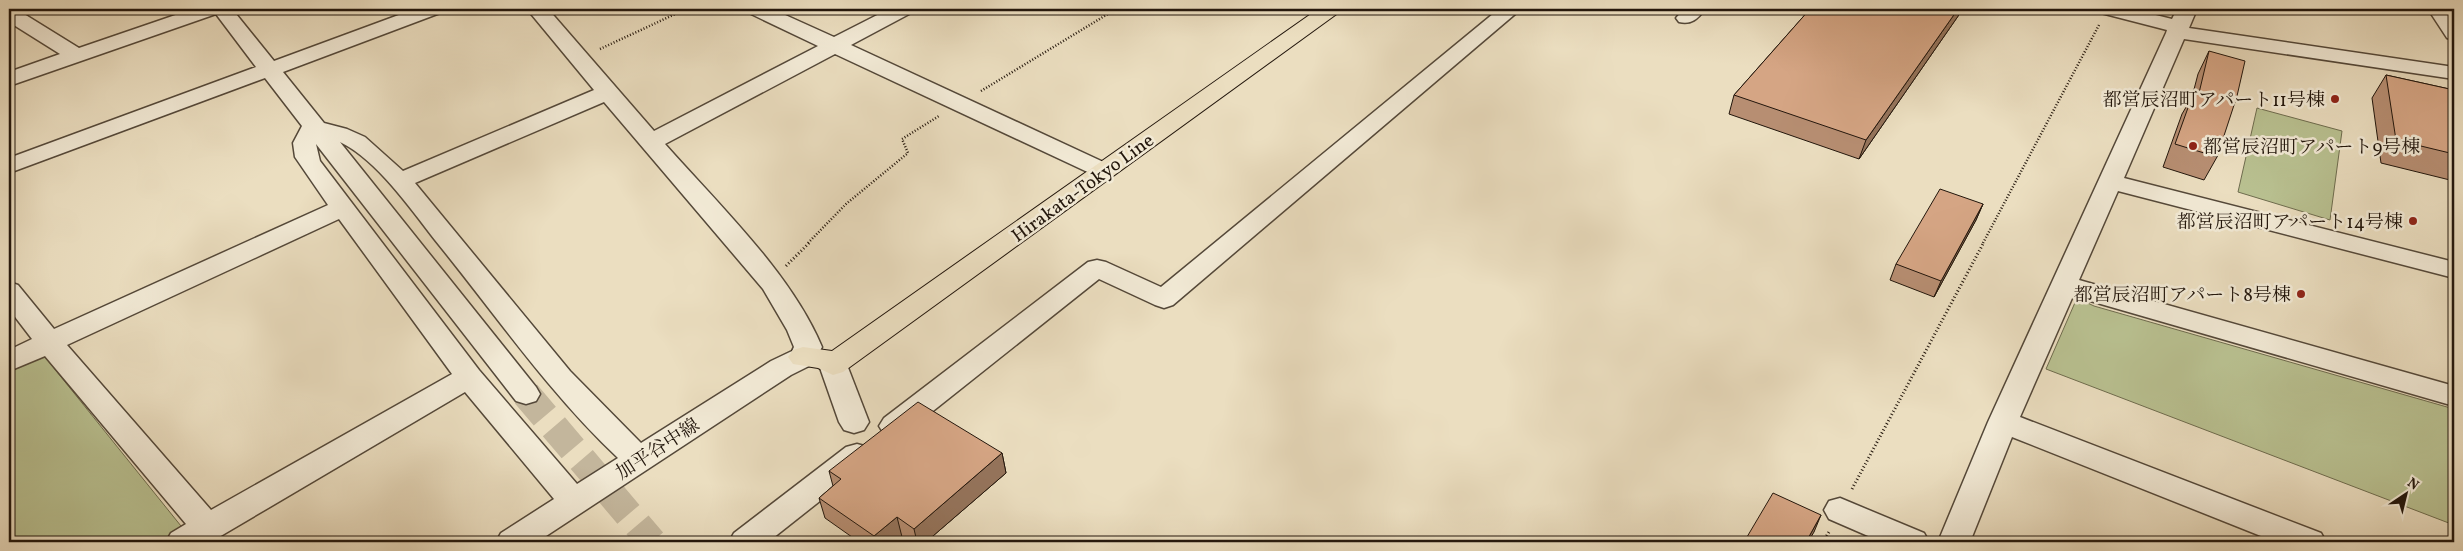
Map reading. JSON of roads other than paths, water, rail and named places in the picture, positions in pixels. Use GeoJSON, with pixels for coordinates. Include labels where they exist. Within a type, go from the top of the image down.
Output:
{"type":"FeatureCollection","features":[{"type":"Feature","properties":{"kind":"main road","name":"Hirakata-Tokyo Line"},"geometry":{"type":"LineString","coordinates":[[833,365],[1104,171],[1324,10]]}},
{"type":"Feature","properties":{"kind":"main road"},"geometry":{"type":"LineString","coordinates":[[803,357],[825,359],[833,365]]}},
{"type":"Feature","properties":{"kind":"street"},"geometry":{"type":"LineString","coordinates":[[9,79],[212,9]]}},
{"type":"Feature","properties":{"kind":"street"},"geometry":{"type":"LineString","coordinates":[[222,9],[526,394]]}},
{"type":"Feature","properties":{"kind":"street"},"geometry":{"type":"LineString","coordinates":[[9,166],[434,9]]}},
{"type":"Feature","properties":{"kind":"street"},"geometry":{"type":"LineString","coordinates":[[537,9],[773,284],[801,330],[808,348],[803,357]]}},
{"type":"Feature","properties":{"kind":"street"},"geometry":{"type":"LineString","coordinates":[[756,9],[1104,171]]}},
{"type":"Feature","properties":{"kind":"street"},"geometry":{"type":"LineString","coordinates":[[650,142],[904,9]]}},
{"type":"Feature","properties":{"kind":"street"},"geometry":{"type":"LineString","coordinates":[[745,542],[1097,268],[1164,299],[1511,9]]}},
{"type":"Feature","properties":{"kind":"street"},"geometry":{"type":"LineString","coordinates":[[2108,9],[2182,25],[2454,73]]}},
{"type":"Feature","properties":{"kind":"street"},"geometry":{"type":"LineString","coordinates":[[2438,9],[2454,34]]}},
{"type":"Feature","properties":{"kind":"street"},"geometry":{"type":"LineString","coordinates":[[9,13],[76,55]]}},
{"type":"Feature","properties":{"kind":"street"},"geometry":{"type":"LineString","coordinates":[[1954,542],[2003,422],[2065,285],[2117,184],[2182,25]]}},
{"type":"Feature","properties":{"kind":"street"},"geometry":{"type":"LineString","coordinates":[[400,181],[608,92]]}},
{"type":"Feature","properties":{"kind":"street"},"geometry":{"type":"LineString","coordinates":[[314,126],[346,136],[362,145],[400,181],[517,326],[600,424],[640,460]]}},
{"type":"Feature","properties":{"kind":"street"},"geometry":{"type":"LineString","coordinates":[[314,126],[305,135],[303,148],[309,162],[469,377],[574,502]]}},
{"type":"Feature","properties":{"kind":"street"},"geometry":{"type":"LineString","coordinates":[[2117,184],[2454,270]]}},
{"type":"Feature","properties":{"kind":"street"},"geometry":{"type":"LineString","coordinates":[[9,361],[342,208]]}},
{"type":"Feature","properties":{"kind":"street"},"geometry":{"type":"LineString","coordinates":[[2065,285],[2454,396]]}},
{"type":"Feature","properties":{"kind":"street"},"geometry":{"type":"LineString","coordinates":[[9,291],[49,342],[208,528]]}},
{"type":"Feature","properties":{"kind":"street","name":"加平谷中線"},"geometry":{"type":"LineString","coordinates":[[512,542],[781,368],[803,357]]}},
{"type":"Feature","properties":{"kind":"street"},"geometry":{"type":"LineString","coordinates":[[833,365],[854,422]]}},
{"type":"Feature","properties":{"kind":"street"},"geometry":{"type":"LineString","coordinates":[[182,542],[469,377]]}},
{"type":"Feature","properties":{"kind":"street"},"geometry":{"type":"LineString","coordinates":[[2003,422],[2310,542]]}},
{"type":"Feature","properties":{"kind":"street"},"geometry":{"type":"LineString","coordinates":[[1840,510],[1914,542]]}},
{"type":"Feature","properties":{"kind":"tunnel"},"geometry":{"type":"LineString","coordinates":[[526,394],[652,542]]}},
{"type":"Feature","properties":{"kind":"place","name":"都営辰沼町アパート11号棟"},"geometry":{"type":"Point","coordinates":[2335,99]}},
{"type":"Feature","properties":{"kind":"place","name":"都営辰沼町アパート9号棟"},"geometry":{"type":"Point","coordinates":[2193,146]}},
{"type":"Feature","properties":{"kind":"place","name":"都営辰沼町アパート14号棟"},"geometry":{"type":"Point","coordinates":[2413,221]}},
{"type":"Feature","properties":{"kind":"place","name":"都営辰沼町アパート8号棟"},"geometry":{"type":"Point","coordinates":[2301,294]}}]}
